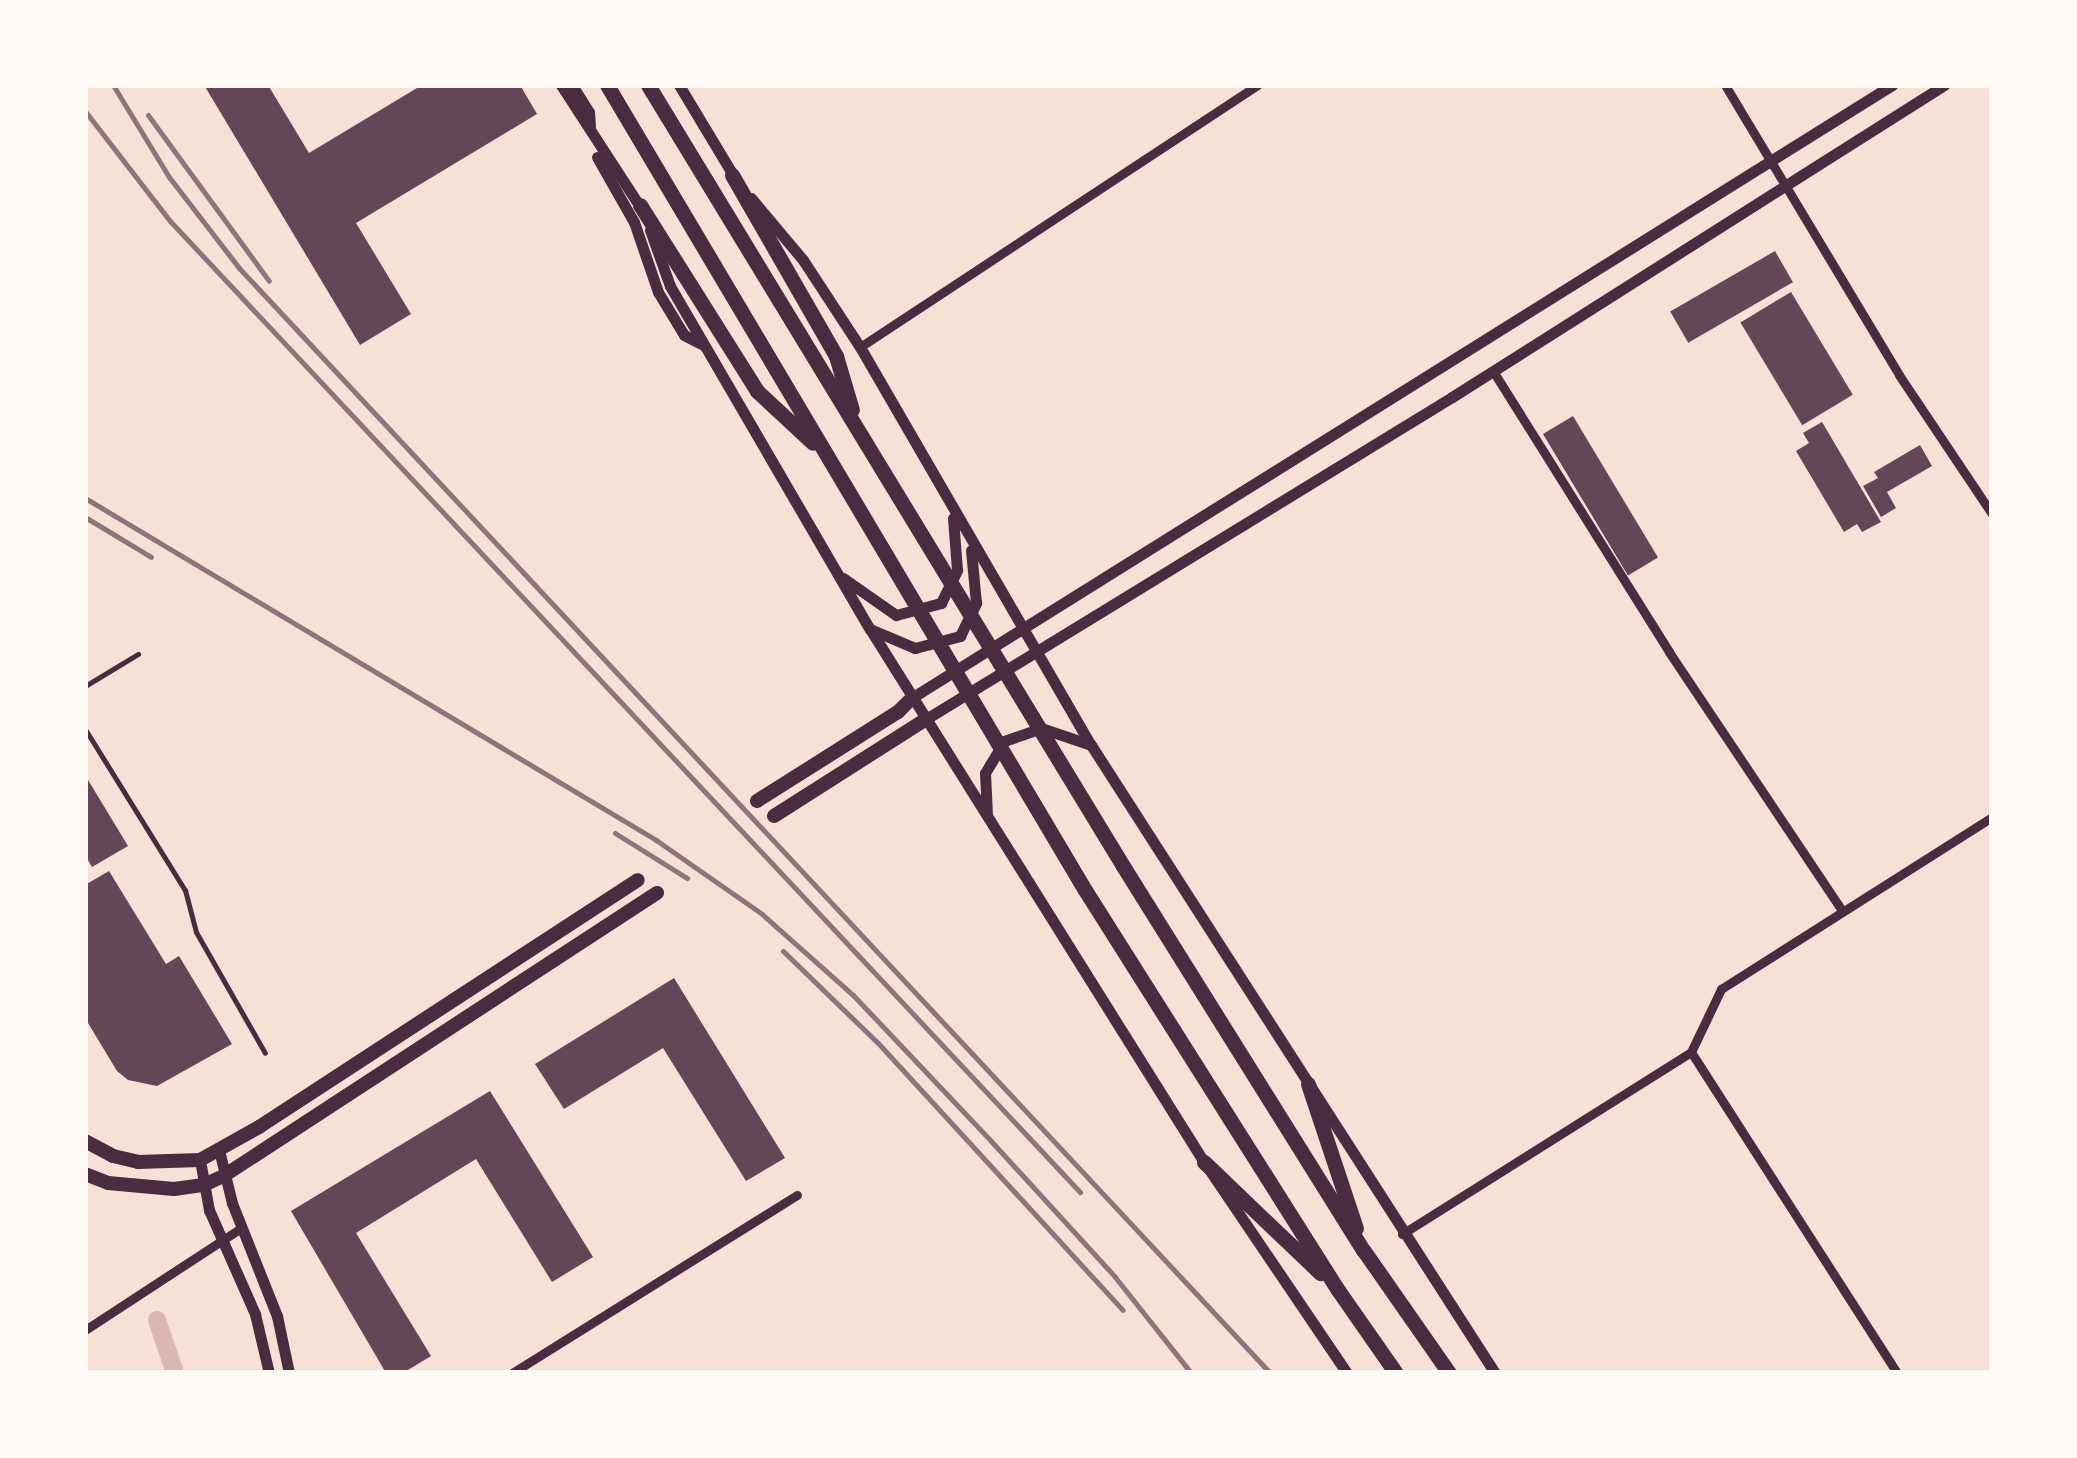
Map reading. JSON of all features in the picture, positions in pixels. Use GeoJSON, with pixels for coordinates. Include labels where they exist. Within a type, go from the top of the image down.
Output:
{"type":"FeatureCollection","features":[{"type":"Feature","properties":{"kind":"highway"},"geometry":{"type":"LineString","coordinates":[[607,85],[1085,890],[1338,1290],[1396,1373]]}},
{"type":"Feature","properties":{"kind":"highway"},"geometry":{"type":"LineString","coordinates":[[648,85],[1123,866],[1364,1251],[1449,1373]]}},
{"type":"Feature","properties":{"kind":"highway"},"geometry":{"type":"LineString","coordinates":[[732,175],[836,356],[859,433]]}},
{"type":"Feature","properties":{"kind":"highway"},"geometry":{"type":"LineString","coordinates":[[640,205],[757,392],[827,456]]}},
{"type":"Feature","properties":{"kind":"highway"},"geometry":{"type":"LineString","coordinates":[[1308,1084],[1364,1251]]}},
{"type":"Feature","properties":{"kind":"highway"},"geometry":{"type":"LineString","coordinates":[[1204,1162],[1338,1290]]}},
{"type":"Feature","properties":{"kind":"main road"},"geometry":{"type":"LineString","coordinates":[[757,801],[898,712],[913,697]]}},
{"type":"Feature","properties":{"kind":"main road"},"geometry":{"type":"LineString","coordinates":[[774,816],[926,718]]}},
{"type":"Feature","properties":{"kind":"main road"},"geometry":{"type":"LineString","coordinates":[[85,1142],[113,1156],[138,1162],[200,1160],[638,880]]}},
{"type":"Feature","properties":{"kind":"main road"},"geometry":{"type":"LineString","coordinates":[[85,1174],[108,1183],[174,1189],[204,1185],[225,1175],[657,894]]}},
{"type":"Feature","properties":{"kind":"street"},"geometry":{"type":"LineString","coordinates":[[561,85],[640,205],[670,286],[870,629],[1204,1162],[1348,1373]]}},
{"type":"Feature","properties":{"kind":"street"},"geometry":{"type":"LineString","coordinates":[[572,85],[589,112],[591,130]]}},
{"type":"Feature","properties":{"kind":"street"},"geometry":{"type":"LineString","coordinates":[[679,85],[732,175],[804,260],[860,347],[953,514],[1091,745],[1402,1234],[1495,1373]]}},
{"type":"Feature","properties":{"kind":"street"},"geometry":{"type":"LineString","coordinates":[[860,347],[1258,85]]}},
{"type":"Feature","properties":{"kind":"street"},"geometry":{"type":"LineString","coordinates":[[1725,85],[1788,183],[1899,374],[1992,514]]}},
{"type":"Feature","properties":{"kind":"street"},"geometry":{"type":"LineString","coordinates":[[913,697],[1892,85]]}},
{"type":"Feature","properties":{"kind":"street"},"geometry":{"type":"LineString","coordinates":[[926,718],[1493,371],[1944,85]]}},
{"type":"Feature","properties":{"kind":"street"},"geometry":{"type":"LineString","coordinates":[[597,157],[634,222],[658,292],[684,335],[705,345]]}},
{"type":"Feature","properties":{"kind":"street"},"geometry":{"type":"LineString","coordinates":[[1493,371],[1669,652],[1842,910]]}},
{"type":"Feature","properties":{"kind":"street"},"geometry":{"type":"LineString","coordinates":[[839,575],[896,616],[941,603],[957,570],[953,514]]}},
{"type":"Feature","properties":{"kind":"street"},"geometry":{"type":"LineString","coordinates":[[870,629],[915,648],[960,636],[976,603],[971,544]]}},
{"type":"Feature","properties":{"kind":"street"},"geometry":{"type":"LineString","coordinates":[[987,819],[985,773],[1004,741],[1041,728],[1091,745]]}},
{"type":"Feature","properties":{"kind":"street"},"geometry":{"type":"LineString","coordinates":[[1402,1234],[1691,1052],[1721,988],[1992,817]]}},
{"type":"Feature","properties":{"kind":"street"},"geometry":{"type":"LineString","coordinates":[[1691,1052],[1898,1373]]}},
{"type":"Feature","properties":{"kind":"street"},"geometry":{"type":"LineString","coordinates":[[219,1150],[241,1228],[277,1316],[289,1373]]}},
{"type":"Feature","properties":{"kind":"street"},"geometry":{"type":"LineString","coordinates":[[200,1160],[222,1241],[255,1314],[269,1373]]}},
{"type":"Feature","properties":{"kind":"street"},"geometry":{"type":"LineString","coordinates":[[512,1373],[797,1195]]}},
{"type":"Feature","properties":{"kind":"street"},"geometry":{"type":"LineString","coordinates":[[85,1330],[241,1228]]}},
{"type":"Feature","properties":{"kind":"lane"},"geometry":{"type":"LineString","coordinates":[[85,686],[138,654]]}},
{"type":"Feature","properties":{"kind":"lane"},"geometry":{"type":"LineString","coordinates":[[85,729],[185,890],[196,932],[265,1052]]}},
{"type":"Feature","properties":{"kind":"building"},"geometry":{"type":"Polygon","coordinates":[[[204,85],[268,85],[309,153],[422,85],[520,85],[537,114],[356,223],[411,314],[360,345],[204,85]]]}},
{"type":"Feature","properties":{"kind":"building"},"geometry":{"type":"Polygon","coordinates":[[[1775,251],[1793,282],[1688,343],[1670,312],[1775,251]]]}},
{"type":"Feature","properties":{"kind":"building"},"geometry":{"type":"Polygon","coordinates":[[[1791,292],[1853,395],[1802,425],[1740,322],[1791,292]]]}},
{"type":"Feature","properties":{"kind":"building"},"geometry":{"type":"Polygon","coordinates":[[[1573,416],[1658,557],[1628,575],[1543,434],[1573,416]]]}},
{"type":"Feature","properties":{"kind":"building"},"geometry":{"type":"Polygon","coordinates":[[[1822,422],[1881,522],[1862,532],[1857,524],[1844,532],[1796,451],[1809,443],[1803,433],[1822,422]]]}},
{"type":"Feature","properties":{"kind":"building"},"geometry":{"type":"Polygon","coordinates":[[[1920,445],[1932,466],[1887,492],[1896,508],[1881,517],[1863,486],[1878,478],[1874,472],[1920,445]]]}},
{"type":"Feature","properties":{"kind":"building"},"geometry":{"type":"Polygon","coordinates":[[[85,775],[128,846],[92,867],[85,855],[85,775]]]}},
{"type":"Feature","properties":{"kind":"building"},"geometry":{"type":"Polygon","coordinates":[[[109,871],[166,964],[179,956],[232,1044],[157,1086],[128,1080],[117,1071],[85,1018],[85,885],[109,871]]]}},
{"type":"Feature","properties":{"kind":"building"},"geometry":{"type":"Polygon","coordinates":[[[674,978],[785,1158],[746,1181],[663,1048],[564,1109],[535,1064],[674,978]]]}},
{"type":"Feature","properties":{"kind":"building"},"geometry":{"type":"Polygon","coordinates":[[[490,1091],[593,1257],[552,1282],[476,1159],[356,1233],[431,1356],[403,1373],[386,1373],[291,1211],[490,1091]]]}},
{"type":"Feature","properties":{"kind":"waterway"},"geometry":{"type":"LineString","coordinates":[[157,1320],[175,1373]]}},
{"type":"Feature","properties":{"kind":"railway"},"geometry":{"type":"LineString","coordinates":[[113,85],[169,177],[239,268],[1270,1373]]}},
{"type":"Feature","properties":{"kind":"railway"},"geometry":{"type":"LineString","coordinates":[[85,111],[170,221],[1080,1192]]}},
{"type":"Feature","properties":{"kind":"railway"},"geometry":{"type":"LineString","coordinates":[[148,115],[269,281]]}},
{"type":"Feature","properties":{"kind":"railway"},"geometry":{"type":"LineString","coordinates":[[85,498],[656,840],[762,914],[853,995],[991,1141],[1115,1277],[1191,1373]]}},
{"type":"Feature","properties":{"kind":"railway"},"geometry":{"type":"LineString","coordinates":[[85,517],[151,557]]}},
{"type":"Feature","properties":{"kind":"railway"},"geometry":{"type":"LineString","coordinates":[[615,833],[687,878]]}},
{"type":"Feature","properties":{"kind":"railway"},"geometry":{"type":"LineString","coordinates":[[783,951],[878,1043],[1123,1310]]}}]}
